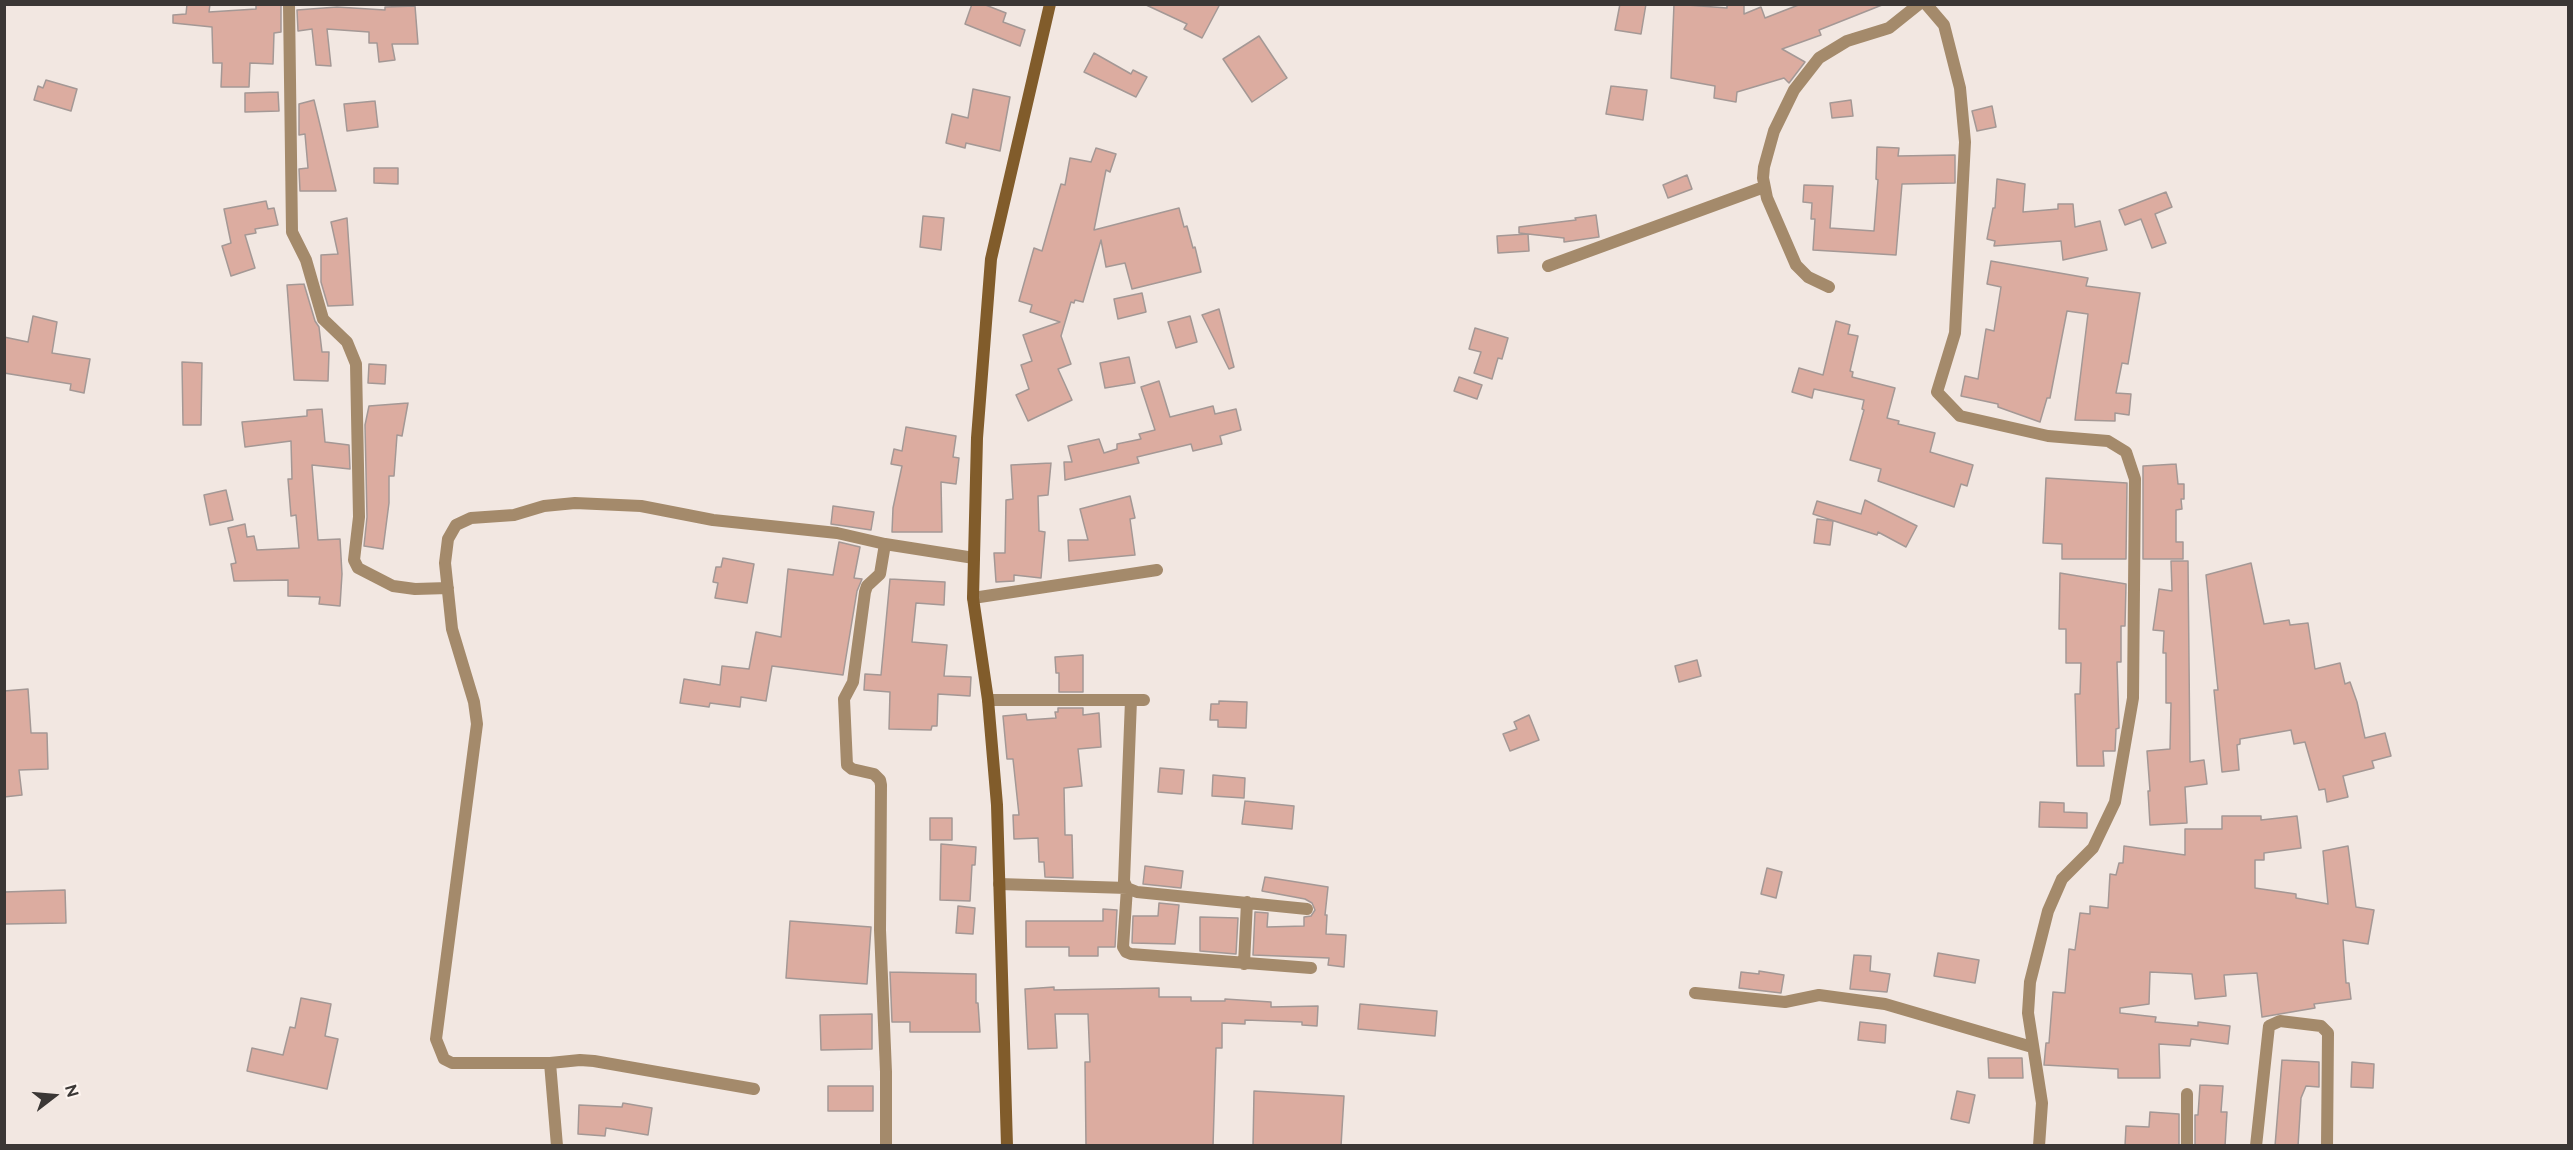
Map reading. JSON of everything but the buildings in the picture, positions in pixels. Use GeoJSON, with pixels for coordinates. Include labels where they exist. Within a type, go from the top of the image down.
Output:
{"type":"FeatureCollection","features":[{"type":"Feature","properties":{"kind":"main road"},"geometry":{"type":"LineString","coordinates":[[1007,1146],[997,805],[988,700],[973,598],[977,438],[992,259],[1050,4]]}},
{"type":"Feature","properties":{"kind":"street"},"geometry":{"type":"LineString","coordinates":[[289,4],[293,236],[306,260],[323,319],[347,342],[356,364],[358,517],[354,560],[358,568],[393,586],[415,589],[445,588]]}},
{"type":"Feature","properties":{"kind":"street"},"geometry":{"type":"LineString","coordinates":[[1829,288],[1808,277],[1796,265],[1764,187],[1764,166],[1774,131],[1794,90],[1808,69],[1832,48],[1889,28],[1919,4]]}},
{"type":"Feature","properties":{"kind":"street"},"geometry":{"type":"LineString","coordinates":[[1926,4],[1944,25],[1960,88],[1965,142],[1955,333],[1937,392],[1960,416],[2048,436],[2108,441],[2126,453],[2136,479],[2133,699],[2115,802],[2093,848],[2062,879],[2048,911],[2030,982],[2028,1013],[2042,1103],[2039,1146]]}},
{"type":"Feature","properties":{"kind":"street"},"geometry":{"type":"LineString","coordinates":[[1548,266],[1764,187]]}},
{"type":"Feature","properties":{"kind":"street"},"geometry":{"type":"LineString","coordinates":[[754,1089],[594,1061],[452,1064],[444,1059],[436,1040],[477,724],[474,702],[452,629],[445,588],[448,539],[456,525],[471,518],[514,515],[575,502],[641,506],[713,520],[837,533],[885,544],[974,558]]}},
{"type":"Feature","properties":{"kind":"street"},"geometry":{"type":"LineString","coordinates":[[885,544],[880,574],[867,586],[865,592],[853,682],[844,703],[847,765],[852,769],[874,774],[881,784],[880,930],[886,1072],[886,1146]]}},
{"type":"Feature","properties":{"kind":"street"},"geometry":{"type":"LineString","coordinates":[[973,598],[1157,570]]}},
{"type":"Feature","properties":{"kind":"street"},"geometry":{"type":"LineString","coordinates":[[988,700],[1137,700],[1124,880],[1127,888],[1124,946],[1126,952],[1311,968]]}},
{"type":"Feature","properties":{"kind":"street"},"geometry":{"type":"LineString","coordinates":[[999,885],[1127,888],[1137,892],[1307,909]]}},
{"type":"Feature","properties":{"kind":"street"},"geometry":{"type":"LineString","coordinates":[[1244,964],[1247,902]]}},
{"type":"Feature","properties":{"kind":"street"},"geometry":{"type":"LineString","coordinates":[[1695,993],[1785,1002],[1819,995],[1885,1004],[2032,1047]]}},
{"type":"Feature","properties":{"kind":"street"},"geometry":{"type":"LineString","coordinates":[[2256,1146],[2269,1026],[2280,1021],[2321,1026],[2328,1033],[2327,1146]]}},
{"type":"Feature","properties":{"kind":"street"},"geometry":{"type":"LineString","coordinates":[[550,1063],[557,1146]]}},
{"type":"Feature","properties":{"kind":"street"},"geometry":{"type":"LineString","coordinates":[[2187,1094],[2187,1146]]}}]}
